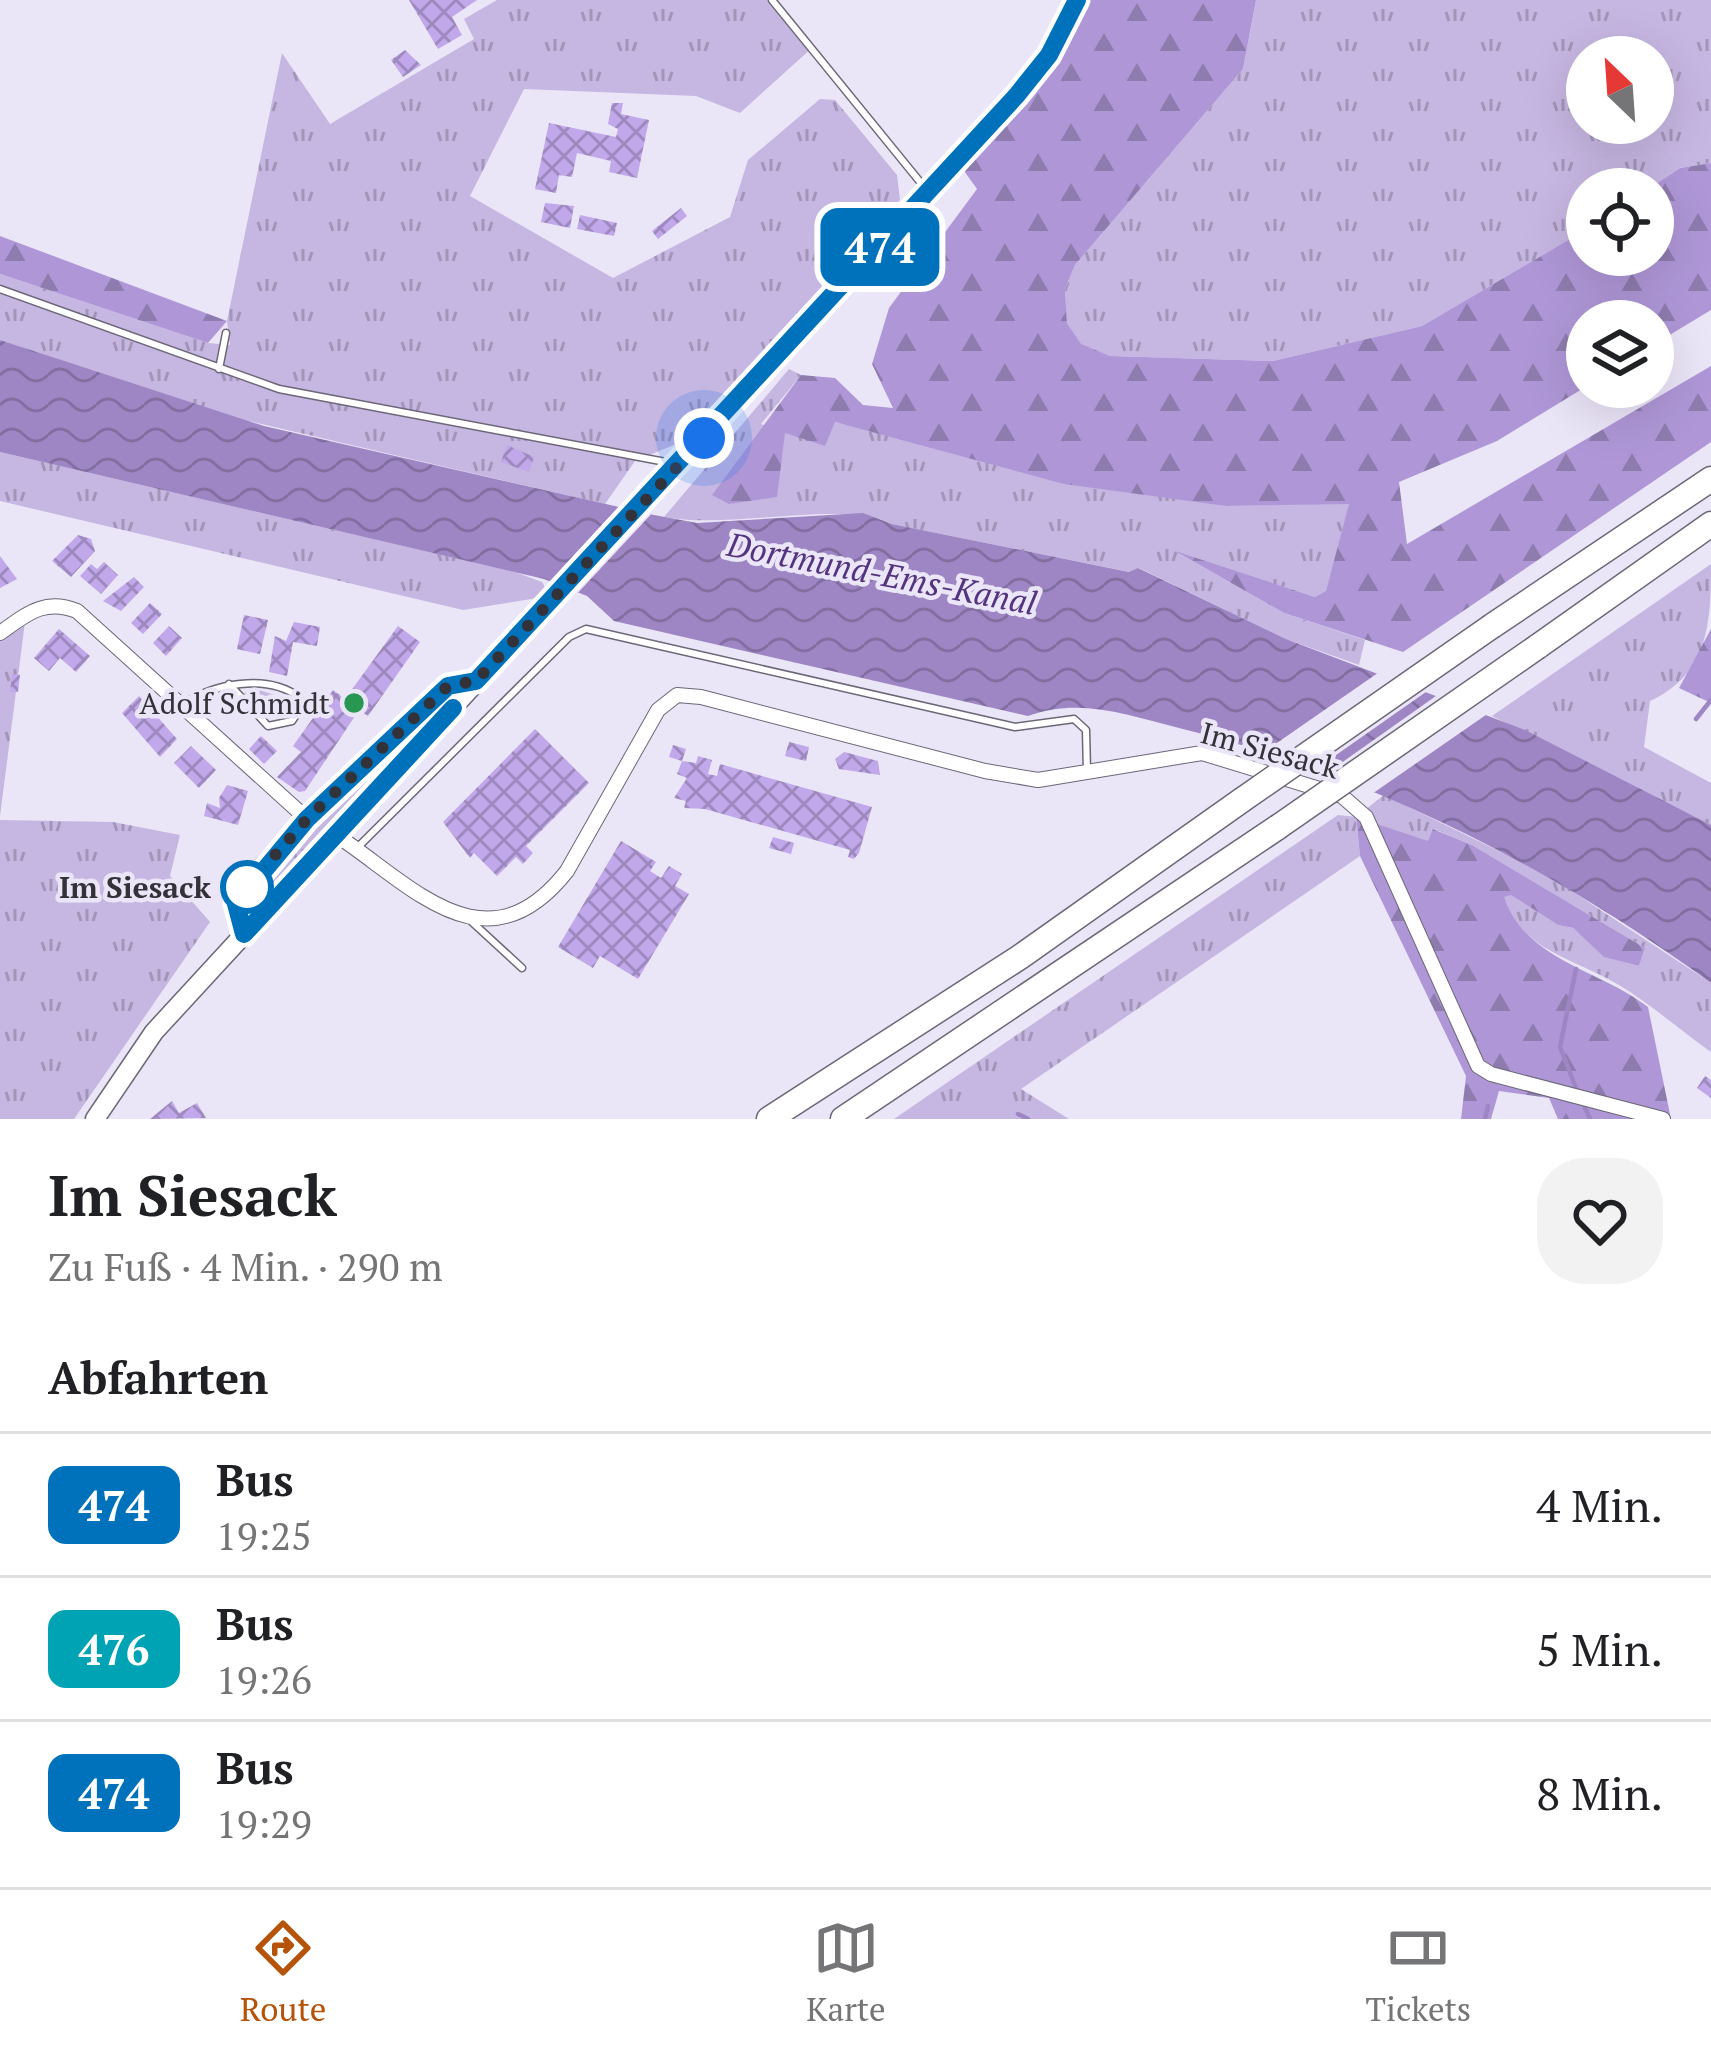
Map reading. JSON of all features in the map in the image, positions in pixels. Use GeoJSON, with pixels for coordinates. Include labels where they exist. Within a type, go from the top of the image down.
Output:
{"type":"FeatureCollection","features":[{"type":"Feature","properties":{"kind":"highway"},"geometry":{"type":"LineString","coordinates":[[769,1119],[1020,957],[1492,626],[1711,479]]}},
{"type":"Feature","properties":{"kind":"highway"},"geometry":{"type":"LineString","coordinates":[[843,1119],[1278,827],[1711,524]]}},
{"type":"Feature","properties":{"kind":"main road"},"geometry":{"type":"LineString","coordinates":[[95,1119],[154,1032],[929,193],[1049,55],[1077,0]]}},
{"type":"Feature","properties":{"kind":"street"},"geometry":{"type":"LineString","coordinates":[[0,633],[40,606],[59,604],[77,610],[307,819],[239,897],[236,919],[244,934]]}},
{"type":"Feature","properties":{"kind":"street","name":"Im Siesack"},"geometry":{"type":"LineString","coordinates":[[470,919],[517,911],[554,888],[584,847],[658,710],[677,695],[1038,780],[1202,753],[1342,796],[1366,817],[1478,1066],[1664,1119]]}},
{"type":"Feature","properties":{"kind":"street"},"geometry":{"type":"LineString","coordinates":[[335,835],[430,904],[470,919]]}},
{"type":"Feature","properties":{"kind":"lane"},"geometry":{"type":"LineString","coordinates":[[772,0],[929,193]]}},
{"type":"Feature","properties":{"kind":"lane"},"geometry":{"type":"LineString","coordinates":[[0,289],[279,389],[680,464]]}},
{"type":"Feature","properties":{"kind":"lane"},"geometry":{"type":"LineString","coordinates":[[220,369],[226,333]]}},
{"type":"Feature","properties":{"kind":"lane"},"geometry":{"type":"LineString","coordinates":[[356,848],[569,637],[586,629],[1015,727],[1074,719],[1086,730],[1087,775]]}},
{"type":"Feature","properties":{"kind":"lane"},"geometry":{"type":"LineString","coordinates":[[307,819],[448,686],[476,681]]}},
{"type":"Feature","properties":{"kind":"lane"},"geometry":{"type":"LineString","coordinates":[[183,704],[229,684],[288,689],[298,697],[300,709],[292,721],[268,726],[229,684]]}},
{"type":"Feature","properties":{"kind":"lane"},"geometry":{"type":"LineString","coordinates":[[470,919],[523,968]]}},
{"type":"Feature","properties":{"kind":"green space"},"geometry":{"type":"Polygon","coordinates":[[[497,0],[775,0],[813,47],[740,113],[696,96],[524,89],[470,196],[613,278],[730,217],[748,160],[820,99],[835,100],[897,175],[900,200],[681,442],[635,461],[605,504],[227,416],[0,340],[0,274],[208,343],[230,345],[227,321],[282,53],[330,124],[474,39],[464,19],[497,0]]]}},
{"type":"Feature","properties":{"kind":"green space"},"geometry":{"type":"Polygon","coordinates":[[[1088,0],[1256,0],[1243,69],[1075,265],[1065,289],[1067,323],[1081,344],[1110,356],[1273,361],[1422,326],[1566,241],[1566,276],[1674,276],[1674,172],[1711,163],[1711,310],[1674,332],[1674,300],[1566,300],[1566,399],[1497,441],[1399,482],[1407,544],[1639,408],[1674,408],[1674,388],[1711,366],[1711,442],[1403,652],[1284,613],[1175,551],[1315,597],[1326,591],[1349,504],[1226,506],[1064,484],[835,422],[825,446],[785,433],[777,497],[729,504],[712,495],[801,375],[835,378],[863,405],[893,408],[872,364],[889,308],[977,189],[962,168],[1027,103],[1088,0]]]}},
{"type":"Feature","properties":{"kind":"green space"},"geometry":{"type":"Polygon","coordinates":[[[1256,0],[1711,0],[1711,163],[1674,172],[1674,168],[1566,168],[1566,241],[1422,326],[1273,361],[1110,356],[1081,345],[1067,323],[1065,289],[1075,265],[1243,69],[1256,0]]]}},
{"type":"Feature","properties":{"kind":"green space"},"geometry":{"type":"Polygon","coordinates":[[[0,236],[227,321],[208,343],[0,274],[0,236]]]}},
{"type":"Feature","properties":{"kind":"green space"},"geometry":{"type":"Polygon","coordinates":[[[789,369],[801,375],[761,424],[785,433],[834,422],[1226,506],[1350,503],[1326,592],[1315,597],[1180,554],[1284,613],[1365,640],[1359,665],[1286,639],[1139,568],[1130,572],[845,514],[721,520],[664,517],[789,369]]]}},
{"type":"Feature","properties":{"kind":"green space"},"geometry":{"type":"Polygon","coordinates":[[[0,452],[515,572],[542,582],[550,596],[463,610],[0,501],[0,452]]]}},
{"type":"Feature","properties":{"kind":"green space"},"geometry":{"type":"Polygon","coordinates":[[[1711,564],[1703,644],[1684,676],[1650,701],[1644,747],[1711,783],[1711,825],[1492,716],[1711,564]]]}},
{"type":"Feature","properties":{"kind":"green space"},"geometry":{"type":"Polygon","coordinates":[[[26,614],[0,816],[0,633],[26,614]]]}},
{"type":"Feature","properties":{"kind":"green space"},"geometry":{"type":"Polygon","coordinates":[[[1711,629],[1711,703],[1679,688],[1711,629]]]}},
{"type":"Feature","properties":{"kind":"green space"},"geometry":{"type":"Polygon","coordinates":[[[252,688],[281,697],[288,713],[269,713],[257,707],[243,694],[252,688]]]}},
{"type":"Feature","properties":{"kind":"green space"},"geometry":{"type":"Polygon","coordinates":[[[451,695],[256,910],[248,910],[246,904],[296,843],[443,696],[451,695]]]}},
{"type":"Feature","properties":{"kind":"green space"},"geometry":{"type":"Polygon","coordinates":[[[1384,795],[1546,874],[1711,983],[1711,1052],[1631,992],[1537,942],[1523,930],[1503,897],[1510,894],[1558,925],[1573,928],[1605,957],[1639,966],[1645,948],[1472,845],[1434,829],[1428,842],[1356,819],[1360,856],[1021,1089],[1069,1119],[894,1119],[1338,815],[1356,817],[1384,795]]]}},
{"type":"Feature","properties":{"kind":"green space"},"geometry":{"type":"Polygon","coordinates":[[[1356,817],[1428,841],[1433,829],[1472,845],[1645,948],[1639,966],[1604,957],[1573,928],[1558,925],[1511,895],[1504,897],[1514,918],[1546,950],[1648,1007],[1671,1119],[1558,1119],[1549,1098],[1499,1091],[1491,1119],[1461,1119],[1466,1076],[1360,856],[1356,817]]]}},
{"type":"Feature","properties":{"kind":"green space"},"geometry":{"type":"Polygon","coordinates":[[[0,820],[113,822],[180,835],[170,876],[210,922],[74,1119],[0,1119],[0,820]]]}},
{"type":"Feature","properties":{"kind":"water","name":"Dortmund-Ems-Kanal"},"geometry":{"type":"Polygon","coordinates":[[[0,340],[264,426],[654,515],[697,523],[863,513],[892,524],[1129,572],[1138,568],[1286,639],[1525,730],[1711,825],[1711,983],[1587,901],[1457,830],[1390,799],[1251,748],[1104,710],[1066,708],[1028,716],[614,621],[587,596],[544,579],[0,452],[0,340]]]}},
{"type":"Feature","properties":{"kind":"pier"},"geometry":{"type":"Polygon","coordinates":[[[624,502],[656,509],[574,597],[546,586],[624,502]]]}},
{"type":"Feature","properties":{"kind":"pier"},"geometry":{"type":"Polygon","coordinates":[[[1385,668],[1433,687],[1309,774],[1258,756],[1385,668]]]}},
{"type":"Feature","properties":{"kind":"pier"},"geometry":{"type":"Polygon","coordinates":[[[1443,691],[1493,710],[1369,796],[1320,778],[1443,691]]]}},
{"type":"Feature","properties":{"kind":"building"},"geometry":{"type":"Polygon","coordinates":[[[409,0],[477,0],[452,17],[462,35],[438,49],[409,0]]]}},
{"type":"Feature","properties":{"kind":"building"},"geometry":{"type":"Polygon","coordinates":[[[405,50],[421,65],[403,77],[391,60],[405,50]]]}},
{"type":"Feature","properties":{"kind":"building"},"geometry":{"type":"Polygon","coordinates":[[[612,103],[623,103],[621,114],[649,120],[637,178],[609,172],[611,161],[577,153],[572,177],[559,175],[556,193],[535,189],[549,123],[616,137],[618,129],[608,124],[612,103]]]}},
{"type":"Feature","properties":{"kind":"building"},"geometry":{"type":"Polygon","coordinates":[[[545,203],[574,206],[570,228],[541,222],[545,203]]]}},
{"type":"Feature","properties":{"kind":"building"},"geometry":{"type":"Polygon","coordinates":[[[681,208],[687,216],[658,239],[652,231],[681,208]]]}},
{"type":"Feature","properties":{"kind":"building"},"geometry":{"type":"Polygon","coordinates":[[[580,215],[617,223],[614,236],[577,229],[580,215]]]}},
{"type":"Feature","properties":{"kind":"building"},"geometry":{"type":"Polygon","coordinates":[[[507,445],[534,457],[529,472],[501,462],[507,445]]]}},
{"type":"Feature","properties":{"kind":"building"},"geometry":{"type":"Polygon","coordinates":[[[78,535],[91,539],[95,551],[71,577],[52,561],[78,535]]]}},
{"type":"Feature","properties":{"kind":"building"},"geometry":{"type":"Polygon","coordinates":[[[0,556],[17,579],[0,588],[0,556]]]}},
{"type":"Feature","properties":{"kind":"building"},"geometry":{"type":"Polygon","coordinates":[[[104,562],[118,575],[101,594],[80,576],[91,564],[97,569],[104,562]]]}},
{"type":"Feature","properties":{"kind":"building"},"geometry":{"type":"Polygon","coordinates":[[[134,577],[144,587],[121,611],[103,601],[134,577]]]}},
{"type":"Feature","properties":{"kind":"building"},"geometry":{"type":"Polygon","coordinates":[[[150,603],[162,614],[143,634],[131,623],[150,603]]]}},
{"type":"Feature","properties":{"kind":"building"},"geometry":{"type":"Polygon","coordinates":[[[244,615],[268,620],[260,654],[237,649],[244,615]]]}},
{"type":"Feature","properties":{"kind":"building"},"geometry":{"type":"Polygon","coordinates":[[[294,622],[320,627],[317,646],[293,642],[287,676],[269,672],[275,636],[286,641],[294,622]]]}},
{"type":"Feature","properties":{"kind":"building"},"geometry":{"type":"Polygon","coordinates":[[[169,626],[182,638],[166,656],[153,643],[169,626]]]}},
{"type":"Feature","properties":{"kind":"building"},"geometry":{"type":"Polygon","coordinates":[[[398,626],[420,642],[368,716],[359,710],[305,791],[277,777],[301,752],[293,746],[333,690],[345,699],[398,626]]]}},
{"type":"Feature","properties":{"kind":"building"},"geometry":{"type":"Polygon","coordinates":[[[59,629],[90,656],[76,672],[60,658],[49,671],[34,658],[59,629]]]}},
{"type":"Feature","properties":{"kind":"building"},"geometry":{"type":"Polygon","coordinates":[[[12,674],[20,675],[18,692],[10,692],[12,674]]]}},
{"type":"Feature","properties":{"kind":"building"},"geometry":{"type":"Polygon","coordinates":[[[139,696],[177,739],[160,757],[122,713],[139,696]]]}},
{"type":"Feature","properties":{"kind":"building"},"geometry":{"type":"Polygon","coordinates":[[[535,729],[589,783],[526,846],[533,853],[523,864],[516,857],[497,876],[474,853],[470,858],[443,822],[535,729]]]}},
{"type":"Feature","properties":{"kind":"building"},"geometry":{"type":"Polygon","coordinates":[[[261,736],[277,751],[264,764],[249,749],[261,736]]]}},
{"type":"Feature","properties":{"kind":"building"},"geometry":{"type":"Polygon","coordinates":[[[789,742],[809,747],[806,761],[785,756],[789,742]]]}},
{"type":"Feature","properties":{"kind":"building"},"geometry":{"type":"Polygon","coordinates":[[[673,745],[686,749],[682,761],[669,757],[673,745]]]}},
{"type":"Feature","properties":{"kind":"building"},"geometry":{"type":"Polygon","coordinates":[[[191,746],[216,770],[199,788],[174,763],[191,746]]]}},
{"type":"Feature","properties":{"kind":"building"},"geometry":{"type":"Polygon","coordinates":[[[844,752],[878,761],[880,775],[839,769],[835,759],[844,752]]]}},
{"type":"Feature","properties":{"kind":"building"},"geometry":{"type":"Polygon","coordinates":[[[698,756],[712,760],[708,774],[717,776],[720,764],[872,807],[859,853],[854,859],[848,857],[850,850],[705,809],[684,808],[686,801],[674,798],[687,778],[677,774],[682,761],[696,763],[698,756]]]}},
{"type":"Feature","properties":{"kind":"building"},"geometry":{"type":"Polygon","coordinates":[[[227,785],[248,791],[238,825],[204,816],[207,803],[220,808],[219,798],[227,785]]]}},
{"type":"Feature","properties":{"kind":"building"},"geometry":{"type":"Polygon","coordinates":[[[773,837],[794,843],[791,854],[769,848],[773,837]]]}},
{"type":"Feature","properties":{"kind":"building"},"geometry":{"type":"Polygon","coordinates":[[[621,841],[656,862],[650,871],[661,878],[669,866],[682,874],[675,886],[689,894],[638,979],[600,956],[593,968],[558,947],[621,841]]]}},
{"type":"Feature","properties":{"kind":"building"},"geometry":{"type":"Polygon","coordinates":[[[1705,1076],[1711,1080],[1711,1098],[1697,1088],[1705,1076]]]}},
{"type":"Feature","properties":{"kind":"building"},"geometry":{"type":"Polygon","coordinates":[[[172,1101],[179,1113],[197,1103],[206,1118],[150,1119],[172,1101]]]}},
{"type":"Feature","properties":{"kind":"waterway"},"geometry":{"type":"LineString","coordinates":[[1696,719],[1711,700]]}},
{"type":"Feature","properties":{"kind":"waterway"},"geometry":{"type":"LineString","coordinates":[[1576,969],[1560,1047],[1577,1091]]}},
{"type":"Feature","properties":{"kind":"waterway"},"geometry":{"type":"LineString","coordinates":[[1582,1101],[1590,1119]]}},
{"type":"Feature","properties":{"kind":"waterway"},"geometry":{"type":"LineString","coordinates":[[1485,1119],[1488,1106]]}},
{"type":"Feature","properties":{"kind":"waterway"},"geometry":{"type":"LineString","coordinates":[[1018,1114],[1028,1119]]}},
{"type":"Feature","properties":{"kind":"bus line","name":"474"},"geometry":{"type":"LineString","coordinates":[[453,708],[244,934],[236,919],[236,904],[268,861],[448,686],[476,681],[662,485],[1017,95],[1049,55],[1077,0]]}},
{"type":"Feature","properties":{"kind":"place","name":"Adolf Schmidt"},"geometry":{"type":"Point","coordinates":[354,703]}},
{"type":"Feature","properties":{"kind":"place","name":"Im Siesack"},"geometry":{"type":"Point","coordinates":[247,887]}},
{"type":"Feature","properties":{"kind":"route"},"geometry":{"type":"LineString","coordinates":[[247,887],[307,819],[448,686],[476,681],[704,438]]}}]}
